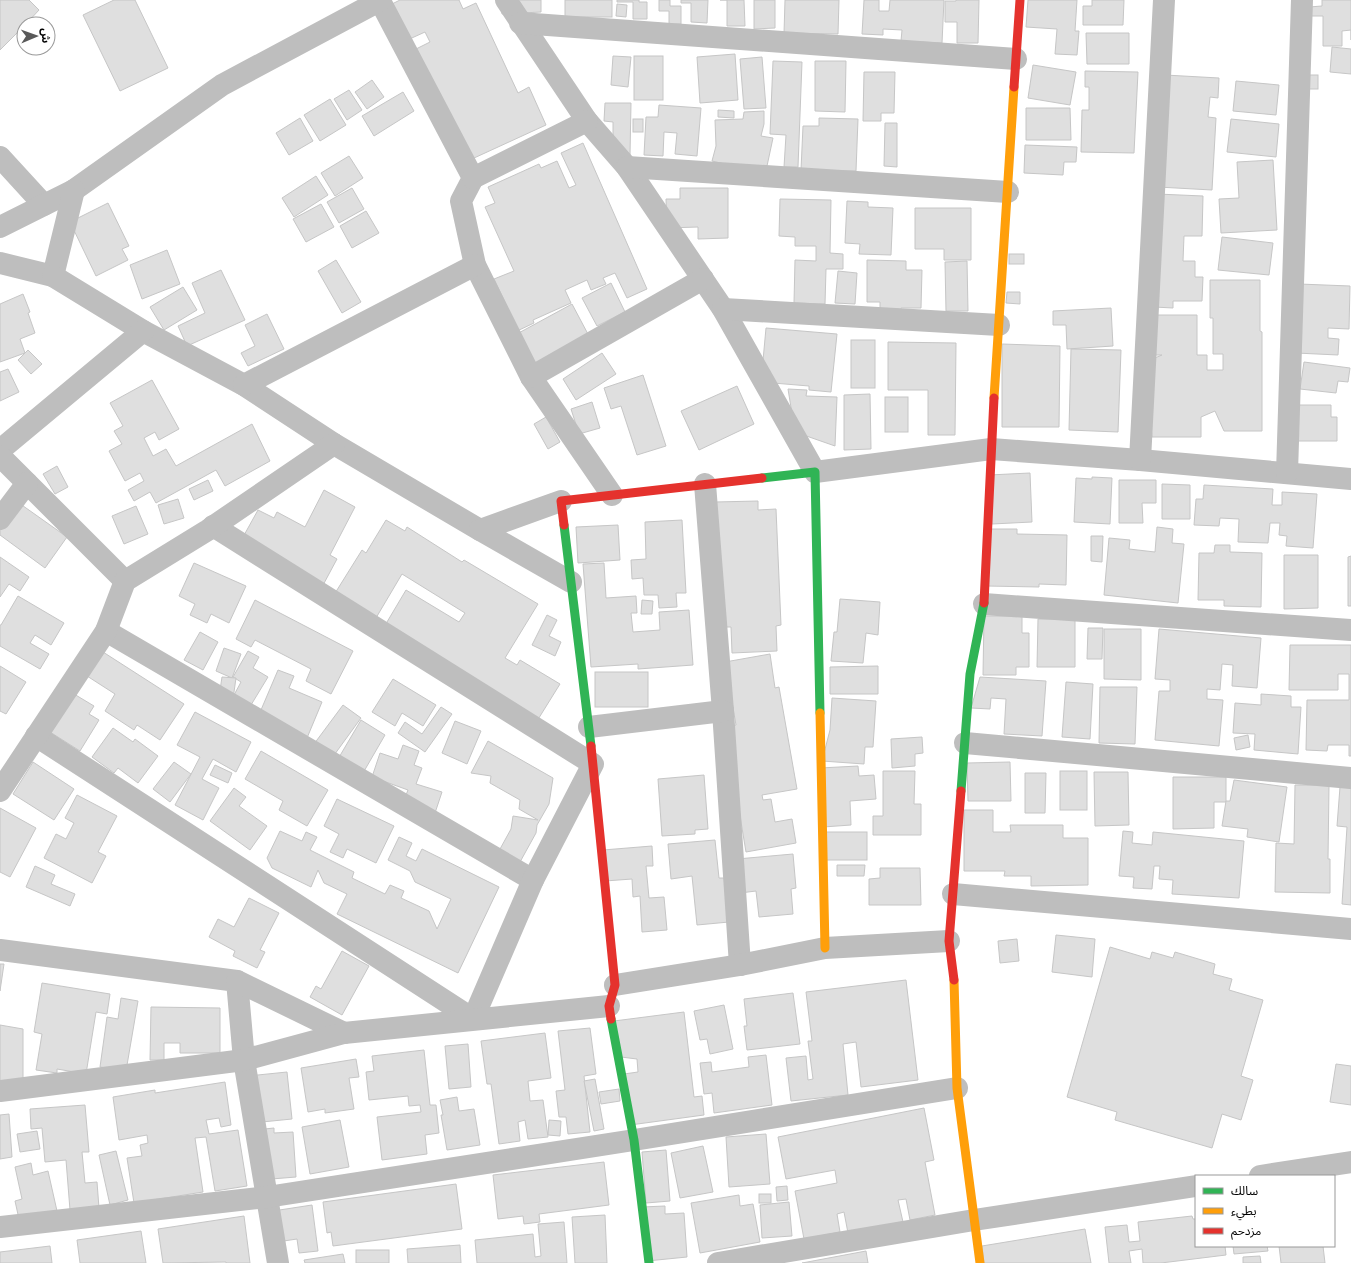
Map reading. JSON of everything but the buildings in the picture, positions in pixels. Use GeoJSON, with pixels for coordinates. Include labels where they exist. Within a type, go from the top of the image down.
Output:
{"type":"FeatureCollection","features":[{"type":"Feature","properties":{"kind":"street"},"geometry":{"type":"LineString","coordinates":[[0,227],[74,190],[222,85],[381,0],[473,178]]}},
{"type":"Feature","properties":{"kind":"street"},"geometry":{"type":"LineString","coordinates":[[506,0],[520,23],[587,120],[627,167],[723,309],[815,472],[825,948]]}},
{"type":"Feature","properties":{"kind":"street"},"geometry":{"type":"LineString","coordinates":[[980,1263],[957,1088],[954,984],[950,941],[970,674],[984,604],[991,449],[1020,0]]}},
{"type":"Feature","properties":{"kind":"street"},"geometry":{"type":"LineString","coordinates":[[1140,460],[1164,0]]}},
{"type":"Feature","properties":{"kind":"street"},"geometry":{"type":"LineString","coordinates":[[1287,474],[1302,0]]}},
{"type":"Feature","properties":{"kind":"street"},"geometry":{"type":"LineString","coordinates":[[520,23],[1016,58]]}},
{"type":"Feature","properties":{"kind":"street"},"geometry":{"type":"LineString","coordinates":[[587,120],[473,178],[461,201],[475,265],[531,377],[612,495]]}},
{"type":"Feature","properties":{"kind":"street"},"geometry":{"type":"LineString","coordinates":[[0,157],[44,205]]}},
{"type":"Feature","properties":{"kind":"street"},"geometry":{"type":"LineString","coordinates":[[627,167],[1008,192]]}},
{"type":"Feature","properties":{"kind":"street"},"geometry":{"type":"LineString","coordinates":[[53,276],[74,190]]}},
{"type":"Feature","properties":{"kind":"street"},"geometry":{"type":"LineString","coordinates":[[0,263],[53,276],[143,331],[244,385],[334,444],[571,582]]}},
{"type":"Feature","properties":{"kind":"street"},"geometry":{"type":"LineString","coordinates":[[244,385],[475,265]]}},
{"type":"Feature","properties":{"kind":"street"},"geometry":{"type":"LineString","coordinates":[[531,377],[703,279]]}},
{"type":"Feature","properties":{"kind":"street"},"geometry":{"type":"LineString","coordinates":[[723,309],[999,325]]}},
{"type":"Feature","properties":{"kind":"street"},"geometry":{"type":"LineString","coordinates":[[0,450],[143,331]]}},
{"type":"Feature","properties":{"kind":"street"},"geometry":{"type":"LineString","coordinates":[[0,791],[106,631],[125,581],[213,526],[334,444]]}},
{"type":"Feature","properties":{"kind":"street"},"geometry":{"type":"LineString","coordinates":[[480,530],[560,501],[815,472],[991,449],[1140,460],[1351,479]]}},
{"type":"Feature","properties":{"kind":"street"},"geometry":{"type":"LineString","coordinates":[[0,456],[125,581]]}},
{"type":"Feature","properties":{"kind":"street"},"geometry":{"type":"LineString","coordinates":[[0,519],[27,483]]}},
{"type":"Feature","properties":{"kind":"street"},"geometry":{"type":"LineString","coordinates":[[705,484],[723,711],[740,965]]}},
{"type":"Feature","properties":{"kind":"street"},"geometry":{"type":"LineString","coordinates":[[560,501],[589,727],[615,985],[609,1006],[634,1140],[649,1263]]}},
{"type":"Feature","properties":{"kind":"street"},"geometry":{"type":"LineString","coordinates":[[213,526],[593,764]]}},
{"type":"Feature","properties":{"kind":"street"},"geometry":{"type":"LineString","coordinates":[[984,604],[1351,630]]}},
{"type":"Feature","properties":{"kind":"street"},"geometry":{"type":"LineString","coordinates":[[106,631],[533,880]]}},
{"type":"Feature","properties":{"kind":"street"},"geometry":{"type":"LineString","coordinates":[[589,727],[723,711]]}},
{"type":"Feature","properties":{"kind":"street"},"geometry":{"type":"LineString","coordinates":[[36,736],[473,1019]]}},
{"type":"Feature","properties":{"kind":"street"},"geometry":{"type":"LineString","coordinates":[[965,743],[1351,778]]}},
{"type":"Feature","properties":{"kind":"street"},"geometry":{"type":"LineString","coordinates":[[473,1019],[533,880],[593,764]]}},
{"type":"Feature","properties":{"kind":"street"},"geometry":{"type":"LineString","coordinates":[[953,894],[1351,929]]}},
{"type":"Feature","properties":{"kind":"street"},"geometry":{"type":"LineString","coordinates":[[615,985],[740,965],[825,948],[950,941]]}},
{"type":"Feature","properties":{"kind":"street"},"geometry":{"type":"LineString","coordinates":[[0,950],[237,981],[344,1033]]}},
{"type":"Feature","properties":{"kind":"street"},"geometry":{"type":"LineString","coordinates":[[237,981],[244,1060],[278,1263]]}},
{"type":"Feature","properties":{"kind":"street"},"geometry":{"type":"LineString","coordinates":[[0,1091],[244,1060],[344,1033],[609,1006]]}},
{"type":"Feature","properties":{"kind":"street"},"geometry":{"type":"LineString","coordinates":[[0,1227],[267,1197],[957,1088]]}},
{"type":"Feature","properties":{"kind":"street"},"geometry":{"type":"LineString","coordinates":[[1266,1175],[1351,1162]]}},
{"type":"Feature","properties":{"kind":"street"},"geometry":{"type":"LineString","coordinates":[[718,1263],[974,1220],[1195,1186]]}},
{"type":"Feature","properties":{"kind":"traffic: fast"},"geometry":{"type":"LineString","coordinates":[[762,478],[815,472],[820,713]]}},
{"type":"Feature","properties":{"kind":"traffic: fast"},"geometry":{"type":"LineString","coordinates":[[564,525],[591,746]]}},
{"type":"Feature","properties":{"kind":"traffic: fast"},"geometry":{"type":"LineString","coordinates":[[961,791],[970,674],[984,603]]}},
{"type":"Feature","properties":{"kind":"traffic: fast"},"geometry":{"type":"LineString","coordinates":[[611,1019],[634,1140],[649,1263]]}},
{"type":"Feature","properties":{"kind":"traffic: slow"},"geometry":{"type":"LineString","coordinates":[[994,398],[1014,87]]}},
{"type":"Feature","properties":{"kind":"traffic: slow"},"geometry":{"type":"LineString","coordinates":[[820,713],[825,948]]}},
{"type":"Feature","properties":{"kind":"traffic: slow"},"geometry":{"type":"LineString","coordinates":[[954,980],[957,1088],[980,1263]]}},
{"type":"Feature","properties":{"kind":"traffic: jam"},"geometry":{"type":"LineString","coordinates":[[1014,87],[1020,0]]}},
{"type":"Feature","properties":{"kind":"traffic: jam"},"geometry":{"type":"LineString","coordinates":[[984,603],[994,398]]}},
{"type":"Feature","properties":{"kind":"traffic: jam"},"geometry":{"type":"LineString","coordinates":[[564,525],[561,501],[762,478]]}},
{"type":"Feature","properties":{"kind":"traffic: jam"},"geometry":{"type":"LineString","coordinates":[[591,746],[615,985],[609,1006],[611,1019]]}},
{"type":"Feature","properties":{"kind":"traffic: jam"},"geometry":{"type":"LineString","coordinates":[[954,980],[949,941],[961,791]]}}]}
